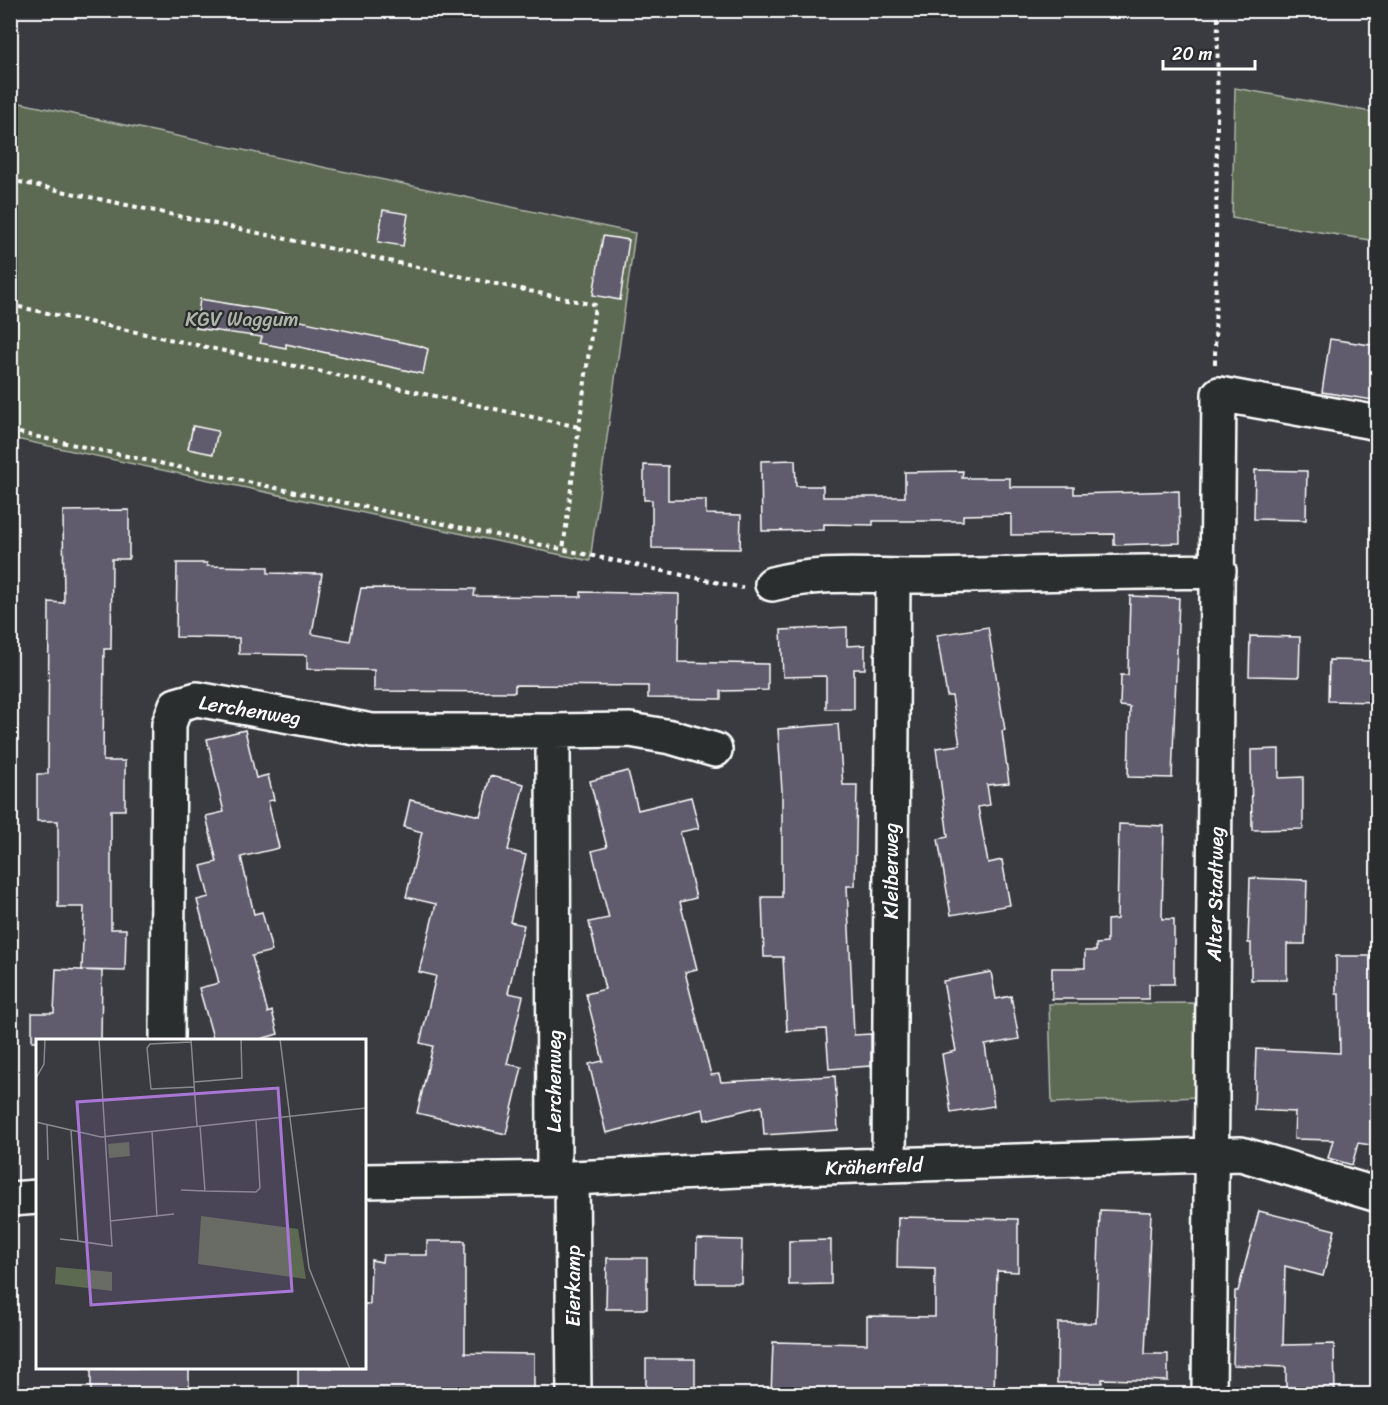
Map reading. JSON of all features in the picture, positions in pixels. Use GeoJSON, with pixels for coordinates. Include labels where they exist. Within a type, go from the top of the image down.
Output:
{"type":"FeatureCollection","features":[{"type":"Feature","properties":{"kind":"street"},"geometry":{"type":"LineString","coordinates":[[1219,394],[1377,423]]}},
{"type":"Feature","properties":{"kind":"street","name":"Alter Stadtweg"},"geometry":{"type":"LineString","coordinates":[[1209,1395],[1219,394]]}},
{"type":"Feature","properties":{"kind":"street"},"geometry":{"type":"LineString","coordinates":[[772,584],[799,577],[832,574],[893,576],[1219,571]]}},
{"type":"Feature","properties":{"kind":"street","name":"Kleiberweg"},"geometry":{"type":"LineString","coordinates":[[889,1165],[893,576]]}},
{"type":"Feature","properties":{"kind":"street","name":"Lerchenweg"},"geometry":{"type":"LineString","coordinates":[[166,1039],[169,724],[176,705],[197,699],[372,731],[630,730],[671,737],[715,750]]}},
{"type":"Feature","properties":{"kind":"street","name":"Lerchenweg"},"geometry":{"type":"LineString","coordinates":[[553,731],[563,1178]]}},
{"type":"Feature","properties":{"kind":"street","name":"Krähenfeld"},"geometry":{"type":"LineString","coordinates":[[366,1182],[563,1178],[1241,1154],[1377,1195]]}},
{"type":"Feature","properties":{"kind":"street","name":"Eierkamp"},"geometry":{"type":"LineString","coordinates":[[563,1178],[574,1395]]}},
{"type":"Feature","properties":{"kind":"street"},"geometry":{"type":"LineString","coordinates":[[10,1199],[36,1197]]}},
{"type":"Feature","properties":{"kind":"path"},"geometry":{"type":"LineString","coordinates":[[1218,10],[1215,377],[1219,394]]}},
{"type":"Feature","properties":{"kind":"path"},"geometry":{"type":"LineString","coordinates":[[10,180],[595,305],[563,550]]}},
{"type":"Feature","properties":{"kind":"path"},"geometry":{"type":"LineString","coordinates":[[10,304],[579,427]]}},
{"type":"Feature","properties":{"kind":"path"},"geometry":{"type":"LineString","coordinates":[[10,431],[740,589],[772,584]]}},
{"type":"Feature","properties":{"kind":"green space"},"geometry":{"type":"Polygon","coordinates":[[[1235,88],[1377,113],[1377,241],[1232,218],[1235,88]]]}},
{"type":"Feature","properties":{"kind":"green space","name":"KGV Waggum"},"geometry":{"type":"Polygon","coordinates":[[[11,101],[635,233],[590,561],[11,438],[11,101]]]}},
{"type":"Feature","properties":{"kind":"green space"},"geometry":{"type":"Polygon","coordinates":[[[1198,1003],[1198,1097],[1052,1103],[1049,1004],[1198,1003]]]}},
{"type":"Feature","properties":{"kind":"building"},"geometry":{"type":"Polygon","coordinates":[[[383,210],[408,214],[403,246],[378,242],[383,210]]]}},
{"type":"Feature","properties":{"kind":"building"},"geometry":{"type":"Polygon","coordinates":[[[603,236],[629,240],[620,300],[593,295],[603,236]]]}},
{"type":"Feature","properties":{"kind":"building"},"geometry":{"type":"Polygon","coordinates":[[[200,299],[291,314],[291,319],[420,346],[428,349],[423,374],[286,344],[286,348],[260,343],[262,337],[196,328],[200,299]]]}},
{"type":"Feature","properties":{"kind":"building"},"geometry":{"type":"Polygon","coordinates":[[[1330,339],[1377,346],[1373,400],[1322,392],[1330,339]]]}},
{"type":"Feature","properties":{"kind":"building"},"geometry":{"type":"Polygon","coordinates":[[[193,426],[218,431],[213,454],[188,449],[193,426]]]}},
{"type":"Feature","properties":{"kind":"building"},"geometry":{"type":"Polygon","coordinates":[[[795,460],[796,486],[823,486],[823,497],[905,497],[905,472],[963,471],[962,478],[1010,478],[1010,487],[1074,487],[1074,494],[1179,491],[1180,543],[1114,545],[1114,534],[1011,535],[1011,514],[963,515],[963,521],[873,521],[873,525],[824,524],[824,530],[762,531],[761,461],[795,460]]]}},
{"type":"Feature","properties":{"kind":"building"},"geometry":{"type":"Polygon","coordinates":[[[644,465],[668,466],[668,500],[706,500],[706,514],[741,515],[740,549],[652,548],[652,500],[644,500],[644,465]]]}},
{"type":"Feature","properties":{"kind":"building"},"geometry":{"type":"Polygon","coordinates":[[[1255,470],[1307,471],[1306,520],[1254,519],[1255,470]]]}},
{"type":"Feature","properties":{"kind":"building"},"geometry":{"type":"Polygon","coordinates":[[[129,510],[129,559],[112,559],[111,649],[104,649],[103,761],[125,761],[125,810],[111,810],[111,929],[126,929],[125,971],[82,970],[84,907],[58,907],[58,821],[37,821],[37,774],[48,774],[49,602],[64,603],[63,511],[129,510]]]}},
{"type":"Feature","properties":{"kind":"building"},"geometry":{"type":"Polygon","coordinates":[[[177,563],[268,567],[268,573],[322,574],[312,634],[350,641],[361,588],[475,589],[474,596],[581,597],[581,592],[679,594],[678,662],[768,664],[768,690],[721,691],[721,699],[648,698],[648,686],[515,685],[515,692],[374,691],[374,670],[307,669],[307,655],[239,654],[239,638],[176,637],[177,563]]]}},
{"type":"Feature","properties":{"kind":"building"},"geometry":{"type":"Polygon","coordinates":[[[1130,596],[1179,598],[1172,778],[1128,777],[1130,707],[1120,706],[1121,675],[1128,675],[1130,596]]]}},
{"type":"Feature","properties":{"kind":"building"},"geometry":{"type":"Polygon","coordinates":[[[847,627],[847,646],[865,645],[865,669],[854,669],[854,709],[826,709],[826,676],[783,677],[781,630],[847,627]]]}},
{"type":"Feature","properties":{"kind":"building"},"geometry":{"type":"Polygon","coordinates":[[[988,627],[1005,730],[1002,731],[1009,783],[987,785],[990,805],[978,807],[988,863],[1002,860],[1010,905],[951,915],[938,839],[948,837],[936,748],[960,745],[952,696],[947,696],[937,635],[988,627]]]}},
{"type":"Feature","properties":{"kind":"building"},"geometry":{"type":"Polygon","coordinates":[[[1250,636],[1300,637],[1299,677],[1249,676],[1250,636]]]}},
{"type":"Feature","properties":{"kind":"building"},"geometry":{"type":"Polygon","coordinates":[[[1329,660],[1377,661],[1377,702],[1328,701],[1329,660]]]}},
{"type":"Feature","properties":{"kind":"building"},"geometry":{"type":"Polygon","coordinates":[[[838,724],[843,785],[857,785],[855,886],[847,886],[854,1035],[871,1034],[871,1066],[829,1069],[826,1029],[787,1031],[783,957],[764,957],[762,897],[782,897],[782,791],[778,729],[838,724]]]}},
{"type":"Feature","properties":{"kind":"building"},"geometry":{"type":"Polygon","coordinates":[[[245,730],[256,778],[268,775],[274,800],[268,801],[279,848],[241,857],[254,914],[262,912],[272,951],[252,956],[268,1013],[272,1011],[278,1034],[261,1039],[213,1039],[199,988],[219,983],[197,900],[209,897],[201,866],[217,862],[206,816],[224,812],[207,739],[245,730]]]}},
{"type":"Feature","properties":{"kind":"building"},"geometry":{"type":"Polygon","coordinates":[[[1279,749],[1279,778],[1303,777],[1303,829],[1252,830],[1251,750],[1279,749]]]}},
{"type":"Feature","properties":{"kind":"building"},"geometry":{"type":"Polygon","coordinates":[[[628,771],[638,810],[691,797],[699,828],[680,832],[696,898],[680,902],[697,969],[685,972],[711,1075],[719,1074],[721,1082],[835,1076],[838,1130],[764,1135],[762,1106],[705,1120],[703,1109],[606,1133],[589,1064],[603,1061],[586,994],[605,989],[589,922],[609,918],[592,851],[607,847],[590,781],[628,771]]]}},
{"type":"Feature","properties":{"kind":"building"},"geometry":{"type":"Polygon","coordinates":[[[490,776],[524,784],[508,850],[526,855],[510,922],[524,925],[508,993],[523,996],[507,1064],[522,1067],[506,1134],[417,1113],[433,1046],[420,1043],[436,976],[419,972],[436,904],[406,897],[422,832],[404,827],[410,800],[480,816],[490,776]]]}},
{"type":"Feature","properties":{"kind":"building"},"geometry":{"type":"Polygon","coordinates":[[[1119,824],[1164,826],[1162,919],[1174,919],[1174,984],[1149,984],[1149,999],[1052,999],[1052,968],[1085,968],[1085,951],[1096,951],[1096,944],[1107,943],[1107,920],[1117,919],[1119,824]]]}},
{"type":"Feature","properties":{"kind":"building"},"geometry":{"type":"Polygon","coordinates":[[[1250,878],[1307,880],[1305,944],[1287,944],[1287,980],[1251,980],[1251,943],[1248,943],[1250,878]]]}},
{"type":"Feature","properties":{"kind":"building"},"geometry":{"type":"Polygon","coordinates":[[[1336,956],[1377,956],[1377,1146],[1358,1143],[1352,1165],[1328,1158],[1333,1140],[1294,1139],[1295,1112],[1254,1110],[1256,1049],[1340,1053],[1336,956]]]}},
{"type":"Feature","properties":{"kind":"building"},"geometry":{"type":"Polygon","coordinates":[[[56,969],[102,971],[101,1039],[36,1039],[32,1041],[32,1013],[54,1013],[56,969]]]}},
{"type":"Feature","properties":{"kind":"building"},"geometry":{"type":"Polygon","coordinates":[[[991,972],[996,999],[1011,996],[1019,1039],[985,1045],[994,1106],[951,1113],[942,1054],[956,1051],[943,981],[991,972]]]}},
{"type":"Feature","properties":{"kind":"building"},"geometry":{"type":"Polygon","coordinates":[[[1100,1210],[1151,1212],[1145,1354],[1168,1354],[1168,1381],[1102,1379],[1102,1383],[1057,1383],[1058,1323],[1096,1323],[1100,1210]]]}},
{"type":"Feature","properties":{"kind":"building"},"geometry":{"type":"Polygon","coordinates":[[[1259,1211],[1335,1230],[1323,1276],[1285,1266],[1283,1345],[1334,1344],[1335,1395],[1286,1395],[1286,1367],[1233,1365],[1235,1291],[1238,1291],[1259,1211]]]}},
{"type":"Feature","properties":{"kind":"building"},"geometry":{"type":"Polygon","coordinates":[[[898,1217],[1018,1219],[1018,1272],[997,1271],[994,1395],[771,1395],[773,1342],[867,1344],[867,1316],[935,1317],[935,1269],[897,1268],[898,1217]]]}},
{"type":"Feature","properties":{"kind":"building"},"geometry":{"type":"Polygon","coordinates":[[[697,1239],[742,1240],[741,1283],[696,1283],[697,1239]]]}},
{"type":"Feature","properties":{"kind":"building"},"geometry":{"type":"Polygon","coordinates":[[[831,1240],[831,1284],[789,1285],[789,1241],[831,1240]]]}},
{"type":"Feature","properties":{"kind":"building"},"geometry":{"type":"Polygon","coordinates":[[[427,1241],[465,1241],[465,1353],[534,1354],[534,1395],[298,1395],[298,1369],[366,1369],[366,1304],[370,1304],[371,1260],[382,1262],[383,1255],[427,1255],[427,1241]]]}},
{"type":"Feature","properties":{"kind":"building"},"geometry":{"type":"Polygon","coordinates":[[[607,1258],[647,1258],[647,1309],[606,1309],[607,1258]]]}},
{"type":"Feature","properties":{"kind":"building"},"geometry":{"type":"Polygon","coordinates":[[[646,1359],[695,1359],[695,1395],[646,1395],[646,1359]]]}},
{"type":"Feature","properties":{"kind":"building"},"geometry":{"type":"Polygon","coordinates":[[[91,1369],[189,1369],[189,1395],[91,1395],[91,1369]]]}}]}
